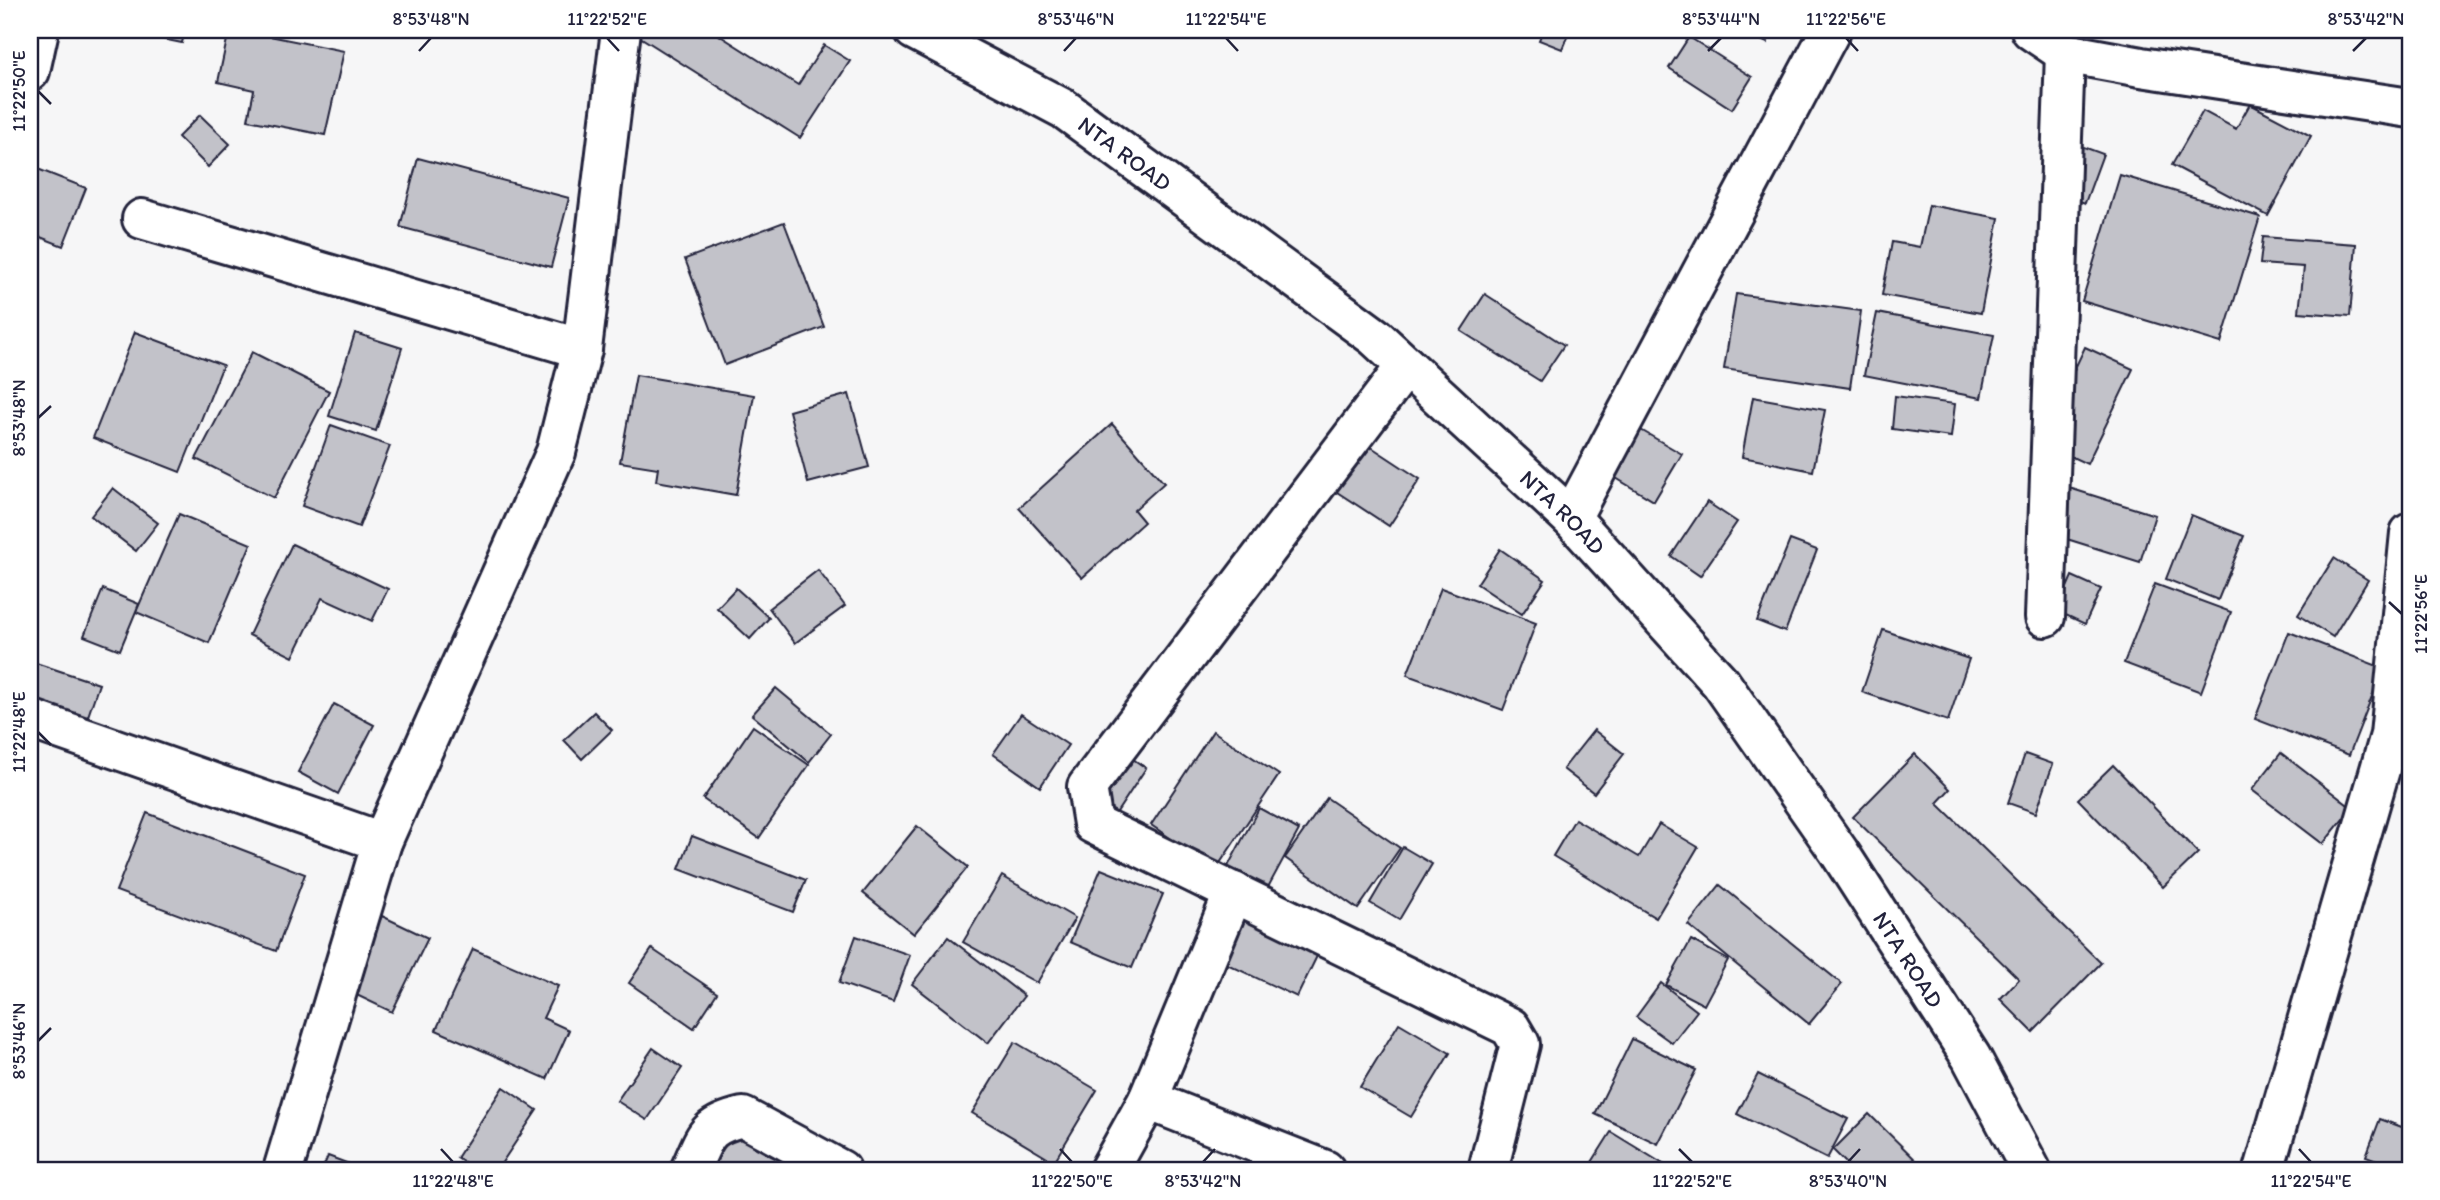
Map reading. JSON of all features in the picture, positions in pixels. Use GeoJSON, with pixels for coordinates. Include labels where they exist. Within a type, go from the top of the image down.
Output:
{"type":"FeatureCollection","features":[{"type":"Feature","properties":{"kind":"street"},"geometry":{"type":"LineString","coordinates":[[30,71],[39,30]]}},
{"type":"Feature","properties":{"kind":"street"},"geometry":{"type":"LineString","coordinates":[[283,1170],[382,842],[556,452],[582,349],[621,30]]}},
{"type":"Feature","properties":{"kind":"street","name":"NTA ROAD"},"geometry":{"type":"LineString","coordinates":[[914,30],[1064,109],[1375,337],[1571,518],[1721,683],[1839,852],[1971,1057],[2031,1170]]}},
{"type":"Feature","properties":{"kind":"street"},"geometry":{"type":"LineString","coordinates":[[1571,518],[1831,30]]}},
{"type":"Feature","properties":{"kind":"street"},"geometry":{"type":"LineString","coordinates":[[2031,30],[2065,53],[2410,108]]}},
{"type":"Feature","properties":{"kind":"street"},"geometry":{"type":"LineString","coordinates":[[2045,617],[2065,53]]}},
{"type":"Feature","properties":{"kind":"street"},"geometry":{"type":"LineString","coordinates":[[142,219],[582,349]]}},
{"type":"Feature","properties":{"kind":"street"},"geometry":{"type":"LineString","coordinates":[[1406,366],[1087,787],[1093,824],[1510,1027],[1520,1044],[1488,1170]]}},
{"type":"Feature","properties":{"kind":"street"},"geometry":{"type":"LineString","coordinates":[[2264,1170],[2390,735],[2410,533]]}},
{"type":"Feature","properties":{"kind":"street"},"geometry":{"type":"LineString","coordinates":[[30,719],[382,842]]}},
{"type":"Feature","properties":{"kind":"street"},"geometry":{"type":"LineString","coordinates":[[1110,1170],[1148,1100],[1234,892]]}},
{"type":"Feature","properties":{"kind":"street"},"geometry":{"type":"LineString","coordinates":[[1148,1100],[1325,1170]]}},
{"type":"Feature","properties":{"kind":"street"},"geometry":{"type":"LineString","coordinates":[[690,1170],[708,1130],[722,1121],[743,1117],[841,1170]]}},
{"type":"Feature","properties":{"kind":"building"},"geometry":{"type":"Polygon","coordinates":[[[138,30],[185,30],[182,43],[138,34],[138,30]]]}},
{"type":"Feature","properties":{"kind":"building"},"geometry":{"type":"Polygon","coordinates":[[[229,30],[344,51],[325,135],[248,120],[254,90],[218,82],[229,30]]]}},
{"type":"Feature","properties":{"kind":"building"},"geometry":{"type":"Polygon","coordinates":[[[629,30],[711,30],[798,85],[824,45],[850,61],[800,138],[629,30]]]}},
{"type":"Feature","properties":{"kind":"building"},"geometry":{"type":"Polygon","coordinates":[[[1543,30],[1570,30],[1562,49],[1539,40],[1543,30]]]}},
{"type":"Feature","properties":{"kind":"building"},"geometry":{"type":"Polygon","coordinates":[[[1740,30],[1773,30],[1767,43],[1740,30]]]}},
{"type":"Feature","properties":{"kind":"building"},"geometry":{"type":"Polygon","coordinates":[[[1689,37],[1752,77],[1732,109],[1669,68],[1689,37]]]}},
{"type":"Feature","properties":{"kind":"building"},"geometry":{"type":"Polygon","coordinates":[[[2250,104],[2311,136],[2268,216],[2172,165],[2203,111],[2236,129],[2250,104]]]}},
{"type":"Feature","properties":{"kind":"building"},"geometry":{"type":"Polygon","coordinates":[[[200,115],[230,144],[208,167],[178,137],[200,115]]]}},
{"type":"Feature","properties":{"kind":"building"},"geometry":{"type":"Polygon","coordinates":[[[2070,142],[2103,154],[2085,203],[2053,191],[2070,142]]]}},
{"type":"Feature","properties":{"kind":"building"},"geometry":{"type":"Polygon","coordinates":[[[418,158],[569,198],[551,267],[400,227],[418,158]]]}},
{"type":"Feature","properties":{"kind":"building"},"geometry":{"type":"Polygon","coordinates":[[[30,166],[86,188],[63,246],[30,233],[30,166]]]}},
{"type":"Feature","properties":{"kind":"building"},"geometry":{"type":"Polygon","coordinates":[[[2120,175],[2260,217],[2221,343],[2082,301],[2120,175]]]}},
{"type":"Feature","properties":{"kind":"building"},"geometry":{"type":"Polygon","coordinates":[[[1929,205],[1999,218],[1981,313],[1882,295],[1892,242],[1920,247],[1929,205]]]}},
{"type":"Feature","properties":{"kind":"building"},"geometry":{"type":"Polygon","coordinates":[[[784,222],[824,327],[725,365],[685,259],[784,222]]]}},
{"type":"Feature","properties":{"kind":"building"},"geometry":{"type":"Polygon","coordinates":[[[2263,237],[2356,244],[2350,316],[2299,312],[2304,267],[2260,264],[2263,237]]]}},
{"type":"Feature","properties":{"kind":"building"},"geometry":{"type":"Polygon","coordinates":[[[1485,294],[1564,345],[1540,381],[1461,331],[1485,294]]]}},
{"type":"Feature","properties":{"kind":"building"},"geometry":{"type":"Polygon","coordinates":[[[1736,294],[1861,311],[1850,388],[1724,369],[1736,294]]]}},
{"type":"Feature","properties":{"kind":"building"},"geometry":{"type":"Polygon","coordinates":[[[1877,313],[1994,335],[1981,398],[1864,375],[1877,313]]]}},
{"type":"Feature","properties":{"kind":"building"},"geometry":{"type":"Polygon","coordinates":[[[135,332],[223,365],[180,472],[93,438],[135,332]]]}},
{"type":"Feature","properties":{"kind":"building"},"geometry":{"type":"Polygon","coordinates":[[[355,333],[402,348],[376,431],[329,416],[355,333]]]}},
{"type":"Feature","properties":{"kind":"building"},"geometry":{"type":"Polygon","coordinates":[[[2085,347],[2133,369],[2087,464],[2040,442],[2085,347]]]}},
{"type":"Feature","properties":{"kind":"building"},"geometry":{"type":"Polygon","coordinates":[[[252,352],[329,391],[274,498],[196,459],[252,352]]]}},
{"type":"Feature","properties":{"kind":"building"},"geometry":{"type":"Polygon","coordinates":[[[636,375],[754,395],[736,495],[656,481],[658,468],[620,462],[636,375]]]}},
{"type":"Feature","properties":{"kind":"building"},"geometry":{"type":"Polygon","coordinates":[[[849,394],[869,467],[808,483],[789,411],[849,394]]]}},
{"type":"Feature","properties":{"kind":"building"},"geometry":{"type":"Polygon","coordinates":[[[1895,396],[1955,404],[1951,437],[1892,429],[1895,396]]]}},
{"type":"Feature","properties":{"kind":"building"},"geometry":{"type":"Polygon","coordinates":[[[1753,397],[1825,410],[1813,471],[1742,457],[1753,397]]]}},
{"type":"Feature","properties":{"kind":"building"},"geometry":{"type":"Polygon","coordinates":[[[1112,424],[1164,483],[1134,510],[1144,522],[1082,578],[1019,508],[1112,424]]]}},
{"type":"Feature","properties":{"kind":"building"},"geometry":{"type":"Polygon","coordinates":[[[331,425],[390,446],[359,527],[302,506],[331,425]]]}},
{"type":"Feature","properties":{"kind":"building"},"geometry":{"type":"Polygon","coordinates":[[[1634,426],[1682,454],[1654,501],[1606,472],[1634,426]]]}},
{"type":"Feature","properties":{"kind":"building"},"geometry":{"type":"Polygon","coordinates":[[[1347,431],[1420,479],[1389,526],[1317,479],[1347,431]]]}},
{"type":"Feature","properties":{"kind":"building"},"geometry":{"type":"Polygon","coordinates":[[[2066,487],[2155,515],[2140,562],[2051,534],[2066,487]]]}},
{"type":"Feature","properties":{"kind":"building"},"geometry":{"type":"Polygon","coordinates":[[[113,488],[158,523],[136,551],[91,516],[113,488]]]}},
{"type":"Feature","properties":{"kind":"building"},"geometry":{"type":"Polygon","coordinates":[[[1707,502],[1737,522],[1700,576],[1671,556],[1707,502]]]}},
{"type":"Feature","properties":{"kind":"building"},"geometry":{"type":"Polygon","coordinates":[[[179,514],[251,544],[209,643],[136,612],[179,514]]]}},
{"type":"Feature","properties":{"kind":"building"},"geometry":{"type":"Polygon","coordinates":[[[2191,515],[2244,536],[2218,600],[2166,579],[2191,515]]]}},
{"type":"Feature","properties":{"kind":"building"},"geometry":{"type":"Polygon","coordinates":[[[1790,540],[1817,550],[1785,632],[1757,621],[1790,540]]]}},
{"type":"Feature","properties":{"kind":"building"},"geometry":{"type":"Polygon","coordinates":[[[292,544],[388,589],[372,621],[322,598],[293,657],[249,635],[292,544]]]}},
{"type":"Feature","properties":{"kind":"building"},"geometry":{"type":"Polygon","coordinates":[[[1500,549],[1545,580],[1522,614],[1477,584],[1500,549]]]}},
{"type":"Feature","properties":{"kind":"building"},"geometry":{"type":"Polygon","coordinates":[[[2334,558],[2368,580],[2333,637],[2298,615],[2334,558]]]}},
{"type":"Feature","properties":{"kind":"building"},"geometry":{"type":"Polygon","coordinates":[[[818,570],[845,606],[795,643],[769,608],[818,570]]]}},
{"type":"Feature","properties":{"kind":"building"},"geometry":{"type":"Polygon","coordinates":[[[2072,576],[2101,589],[2085,624],[2057,611],[2072,576]]]}},
{"type":"Feature","properties":{"kind":"building"},"geometry":{"type":"Polygon","coordinates":[[[2155,584],[2231,612],[2201,692],[2124,663],[2155,584]]]}},
{"type":"Feature","properties":{"kind":"building"},"geometry":{"type":"Polygon","coordinates":[[[736,588],[769,618],[750,639],[717,608],[736,588]]]}},
{"type":"Feature","properties":{"kind":"building"},"geometry":{"type":"Polygon","coordinates":[[[1441,588],[1536,623],[1503,710],[1407,675],[1441,588]]]}},
{"type":"Feature","properties":{"kind":"building"},"geometry":{"type":"Polygon","coordinates":[[[103,589],[139,604],[120,650],[84,636],[103,589]]]}},
{"type":"Feature","properties":{"kind":"building"},"geometry":{"type":"Polygon","coordinates":[[[1883,630],[1969,659],[1948,721],[1862,692],[1883,630]]]}},
{"type":"Feature","properties":{"kind":"building"},"geometry":{"type":"Polygon","coordinates":[[[2289,632],[2383,668],[2349,755],[2255,719],[2289,632]]]}},
{"type":"Feature","properties":{"kind":"building"},"geometry":{"type":"Polygon","coordinates":[[[30,661],[99,684],[86,722],[30,703],[30,661]]]}},
{"type":"Feature","properties":{"kind":"building"},"geometry":{"type":"Polygon","coordinates":[[[776,688],[831,734],[809,762],[752,715],[776,688]]]}},
{"type":"Feature","properties":{"kind":"building"},"geometry":{"type":"Polygon","coordinates":[[[334,704],[374,725],[338,794],[298,772],[334,704]]]}},
{"type":"Feature","properties":{"kind":"building"},"geometry":{"type":"Polygon","coordinates":[[[594,712],[612,730],[582,759],[564,740],[594,712]]]}},
{"type":"Feature","properties":{"kind":"building"},"geometry":{"type":"Polygon","coordinates":[[[1021,714],[1068,745],[1040,787],[993,754],[1021,714]]]}},
{"type":"Feature","properties":{"kind":"building"},"geometry":{"type":"Polygon","coordinates":[[[753,726],[809,765],[759,838],[703,799],[753,726]]]}},
{"type":"Feature","properties":{"kind":"building"},"geometry":{"type":"Polygon","coordinates":[[[1594,730],[1624,754],[1594,793],[1563,769],[1594,730]]]}},
{"type":"Feature","properties":{"kind":"building"},"geometry":{"type":"Polygon","coordinates":[[[1213,731],[1279,775],[1216,869],[1151,825],[1213,731]]]}},
{"type":"Feature","properties":{"kind":"building"},"geometry":{"type":"Polygon","coordinates":[[[1117,748],[1146,768],[1115,815],[1086,795],[1117,748]]]}},
{"type":"Feature","properties":{"kind":"building"},"geometry":{"type":"Polygon","coordinates":[[[2281,753],[2352,808],[2323,844],[2252,790],[2281,753]]]}},
{"type":"Feature","properties":{"kind":"building"},"geometry":{"type":"Polygon","coordinates":[[[1915,754],[1950,789],[1937,803],[2101,963],[2033,1032],[2000,999],[2019,979],[1853,817],[1915,754]]]}},
{"type":"Feature","properties":{"kind":"building"},"geometry":{"type":"Polygon","coordinates":[[[2025,754],[2053,764],[2036,813],[2008,803],[2025,754]]]}},
{"type":"Feature","properties":{"kind":"building"},"geometry":{"type":"Polygon","coordinates":[[[2113,765],[2198,853],[2163,887],[2078,799],[2113,765]]]}},
{"type":"Feature","properties":{"kind":"building"},"geometry":{"type":"Polygon","coordinates":[[[1327,798],[1400,848],[1358,909],[1285,858],[1327,798]]]}},
{"type":"Feature","properties":{"kind":"building"},"geometry":{"type":"Polygon","coordinates":[[[1259,808],[1299,830],[1266,891],[1226,870],[1259,808]]]}},
{"type":"Feature","properties":{"kind":"building"},"geometry":{"type":"Polygon","coordinates":[[[147,813],[305,874],[276,951],[116,891],[147,813]]]}},
{"type":"Feature","properties":{"kind":"building"},"geometry":{"type":"Polygon","coordinates":[[[1575,819],[1639,857],[1659,824],[1698,847],[1656,918],[1553,856],[1575,819]]]}},
{"type":"Feature","properties":{"kind":"building"},"geometry":{"type":"Polygon","coordinates":[[[917,826],[968,867],[914,934],[863,893],[917,826]]]}},
{"type":"Feature","properties":{"kind":"building"},"geometry":{"type":"Polygon","coordinates":[[[692,836],[806,880],[793,912],[679,869],[692,836]]]}},
{"type":"Feature","properties":{"kind":"building"},"geometry":{"type":"Polygon","coordinates":[[[1403,847],[1432,864],[1399,920],[1370,903],[1403,847]]]}},
{"type":"Feature","properties":{"kind":"building"},"geometry":{"type":"Polygon","coordinates":[[[1101,869],[1163,894],[1132,968],[1070,942],[1101,869]]]}},
{"type":"Feature","properties":{"kind":"building"},"geometry":{"type":"Polygon","coordinates":[[[1002,876],[1075,918],[1037,983],[963,942],[1002,876]]]}},
{"type":"Feature","properties":{"kind":"building"},"geometry":{"type":"Polygon","coordinates":[[[1720,885],[1842,984],[1809,1024],[1688,925],[1720,885]]]}},
{"type":"Feature","properties":{"kind":"building"},"geometry":{"type":"Polygon","coordinates":[[[1231,913],[1318,954],[1297,997],[1210,956],[1231,913]]]}},
{"type":"Feature","properties":{"kind":"building"},"geometry":{"type":"Polygon","coordinates":[[[382,916],[428,938],[392,1012],[346,990],[382,916]]]}},
{"type":"Feature","properties":{"kind":"building"},"geometry":{"type":"Polygon","coordinates":[[[856,936],[910,955],[893,1002],[839,983],[856,936]]]}},
{"type":"Feature","properties":{"kind":"building"},"geometry":{"type":"Polygon","coordinates":[[[948,937],[1024,996],[988,1043],[912,984],[948,937]]]}},
{"type":"Feature","properties":{"kind":"building"},"geometry":{"type":"Polygon","coordinates":[[[1691,940],[1728,960],[1704,1005],[1666,985],[1691,940]]]}},
{"type":"Feature","properties":{"kind":"building"},"geometry":{"type":"Polygon","coordinates":[[[473,949],[558,986],[543,1018],[569,1030],[547,1079],[436,1030],[473,949]]]}},
{"type":"Feature","properties":{"kind":"building"},"geometry":{"type":"Polygon","coordinates":[[[652,949],[717,993],[694,1028],[629,983],[652,949]]]}},
{"type":"Feature","properties":{"kind":"building"},"geometry":{"type":"Polygon","coordinates":[[[1661,983],[1697,1011],[1672,1043],[1636,1017],[1661,983]]]}},
{"type":"Feature","properties":{"kind":"building"},"geometry":{"type":"Polygon","coordinates":[[[1399,1023],[1450,1053],[1411,1117],[1360,1087],[1399,1023]]]}},
{"type":"Feature","properties":{"kind":"building"},"geometry":{"type":"Polygon","coordinates":[[[1632,1039],[1696,1070],[1658,1144],[1595,1114],[1632,1039]]]}},
{"type":"Feature","properties":{"kind":"building"},"geometry":{"type":"Polygon","coordinates":[[[1015,1042],[1097,1090],[1054,1162],[972,1113],[1015,1042]]]}},
{"type":"Feature","properties":{"kind":"building"},"geometry":{"type":"Polygon","coordinates":[[[653,1048],[682,1068],[647,1120],[617,1101],[653,1048]]]}},
{"type":"Feature","properties":{"kind":"building"},"geometry":{"type":"Polygon","coordinates":[[[1758,1074],[1848,1119],[1827,1159],[1737,1114],[1758,1074]]]}},
{"type":"Feature","properties":{"kind":"building"},"geometry":{"type":"Polygon","coordinates":[[[503,1087],[537,1110],[497,1170],[475,1170],[457,1158],[503,1087]]]}},
{"type":"Feature","properties":{"kind":"building"},"geometry":{"type":"Polygon","coordinates":[[[722,1103],[795,1170],[725,1170],[689,1137],[722,1103]]]}},
{"type":"Feature","properties":{"kind":"building"},"geometry":{"type":"Polygon","coordinates":[[[1869,1114],[1926,1170],[1853,1170],[1833,1150],[1869,1114]]]}},
{"type":"Feature","properties":{"kind":"building"},"geometry":{"type":"Polygon","coordinates":[[[2380,1119],[2410,1130],[2410,1153],[2404,1170],[2366,1156],[2380,1119]]]}},
{"type":"Feature","properties":{"kind":"building"},"geometry":{"type":"Polygon","coordinates":[[[1611,1132],[1673,1170],[1587,1170],[1611,1132]]]}},
{"type":"Feature","properties":{"kind":"building"},"geometry":{"type":"Polygon","coordinates":[[[328,1156],[365,1170],[322,1170],[328,1156]]]}}]}
